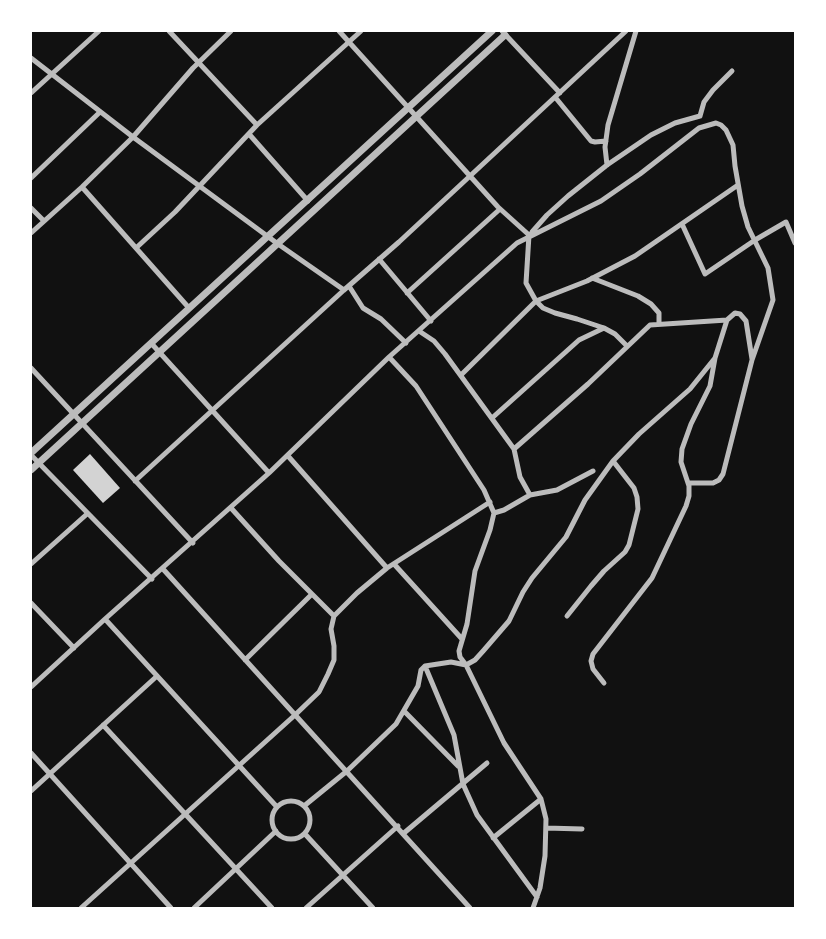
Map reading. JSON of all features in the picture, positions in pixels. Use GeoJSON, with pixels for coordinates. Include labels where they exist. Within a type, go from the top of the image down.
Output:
{"type":"FeatureCollection","features":[{"type":"Feature","properties":{"kind":"street"},"geometry":{"type":"LineString","coordinates":[[31,93],[99,31]]}},
{"type":"Feature","properties":{"kind":"street"},"geometry":{"type":"LineString","coordinates":[[169,31],[257,124]]}},
{"type":"Feature","properties":{"kind":"street"},"geometry":{"type":"LineString","coordinates":[[31,233],[133,137],[198,62],[231,31]]}},
{"type":"Feature","properties":{"kind":"street"},"geometry":{"type":"LineString","coordinates":[[339,31],[500,209],[529,236]]}},
{"type":"Feature","properties":{"kind":"street"},"geometry":{"type":"LineString","coordinates":[[136,248],[200,186],[257,124],[361,31]]}},
{"type":"Feature","properties":{"kind":"street"},"geometry":{"type":"LineString","coordinates":[[152,579],[31,454],[492,31]]}},
{"type":"Feature","properties":{"kind":"street"},"geometry":{"type":"LineString","coordinates":[[135,481],[626,31]]}},
{"type":"Feature","properties":{"kind":"street"},"geometry":{"type":"LineString","coordinates":[[607,165],[606,141],[608,125],[636,31]]}},
{"type":"Feature","properties":{"kind":"street"},"geometry":{"type":"LineString","coordinates":[[31,470],[278,244],[505,32],[591,140],[606,141]]}},
{"type":"Feature","properties":{"kind":"street"},"geometry":{"type":"LineString","coordinates":[[31,58],[133,137],[268,237],[344,290]]}},
{"type":"Feature","properties":{"kind":"street"},"geometry":{"type":"LineString","coordinates":[[700,116],[704,102],[732,71]]}},
{"type":"Feature","properties":{"kind":"street"},"geometry":{"type":"LineString","coordinates":[[31,178],[100,112]]}},
{"type":"Feature","properties":{"kind":"street"},"geometry":{"type":"LineString","coordinates":[[700,116],[708,124]]}},
{"type":"Feature","properties":{"kind":"street"},"geometry":{"type":"LineString","coordinates":[[627,346],[615,334],[604,328],[555,314],[543,308],[536,301],[526,283],[529,236],[547,215],[607,165],[651,135],[675,123],[700,116]]}},
{"type":"Feature","properties":{"kind":"street"},"geometry":{"type":"LineString","coordinates":[[31,687],[288,456],[390,357],[505,253],[529,236],[601,201],[640,174],[699,128],[716,122],[726,130],[733,144],[738,185],[748,227],[768,268],[772,300],[752,360],[723,474],[713,483],[688,483]]}},
{"type":"Feature","properties":{"kind":"street"},"geometry":{"type":"LineString","coordinates":[[249,134],[308,201]]}},
{"type":"Feature","properties":{"kind":"street"},"geometry":{"type":"LineString","coordinates":[[461,375],[536,301],[592,278],[635,256],[738,185]]}},
{"type":"Feature","properties":{"kind":"street"},"geometry":{"type":"LineString","coordinates":[[82,187],[189,308]]}},
{"type":"Feature","properties":{"kind":"street"},"geometry":{"type":"LineString","coordinates":[[31,208],[44,221]]}},
{"type":"Feature","properties":{"kind":"street"},"geometry":{"type":"LineString","coordinates":[[407,293],[500,209]]}},
{"type":"Feature","properties":{"kind":"street"},"geometry":{"type":"LineString","coordinates":[[682,224],[705,274],[755,240],[786,222],[795,243]]}},
{"type":"Feature","properties":{"kind":"street"},"geometry":{"type":"LineString","coordinates":[[379,259],[431,321]]}},
{"type":"Feature","properties":{"kind":"street"},"geometry":{"type":"LineString","coordinates":[[592,278],[638,296],[651,304],[659,313],[659,323]]}},
{"type":"Feature","properties":{"kind":"street"},"geometry":{"type":"LineString","coordinates":[[349,286],[363,308],[381,319],[406,343]]}},
{"type":"Feature","properties":{"kind":"street"},"geometry":{"type":"LineString","coordinates":[[604,683],[593,669],[592,654],[652,578],[686,506],[689,496],[688,483],[681,462],[682,449],[690,424],[710,386],[715,358],[727,320],[735,313],[740,314],[746,321],[752,360]]}},
{"type":"Feature","properties":{"kind":"street"},"geometry":{"type":"LineString","coordinates":[[514,449],[588,384],[650,325],[727,320]]}},
{"type":"Feature","properties":{"kind":"street"},"geometry":{"type":"LineString","coordinates":[[492,418],[579,340],[604,328]]}},
{"type":"Feature","properties":{"kind":"street"},"geometry":{"type":"LineString","coordinates":[[419,331],[434,341],[514,449],[520,477],[530,495]]}},
{"type":"Feature","properties":{"kind":"street"},"geometry":{"type":"LineString","coordinates":[[151,343],[269,473]]}},
{"type":"Feature","properties":{"kind":"street"},"geometry":{"type":"LineString","coordinates":[[390,357],[416,386],[490,502],[494,513],[475,571],[467,624],[459,651],[460,657],[466,665],[504,742],[541,799],[546,828],[544,871],[533,908]]}},
{"type":"Feature","properties":{"kind":"street"},"geometry":{"type":"LineString","coordinates":[[304,806],[347,771],[388,732],[404,711],[418,686],[419,674],[424,666],[451,662],[466,665],[475,660],[510,620],[532,578],[566,536],[585,500],[613,461],[639,434],[690,389],[715,358]]}},
{"type":"Feature","properties":{"kind":"street"},"geometry":{"type":"LineString","coordinates":[[31,368],[192,542]]}},
{"type":"Feature","properties":{"kind":"street"},"geometry":{"type":"LineString","coordinates":[[288,456],[387,568]]}},
{"type":"Feature","properties":{"kind":"street"},"geometry":{"type":"LineString","coordinates":[[567,616],[604,571],[625,552],[629,545],[638,509],[637,497],[634,488],[613,461]]}},
{"type":"Feature","properties":{"kind":"street"},"geometry":{"type":"LineString","coordinates":[[494,513],[504,510],[530,495],[556,490],[593,471]]}},
{"type":"Feature","properties":{"kind":"street"},"geometry":{"type":"LineString","coordinates":[[81,908],[319,692],[334,660],[331,629],[334,616],[357,593],[387,568],[490,502]]}},
{"type":"Feature","properties":{"kind":"street"},"geometry":{"type":"LineString","coordinates":[[231,508],[279,562],[334,616]]}},
{"type":"Feature","properties":{"kind":"street"},"geometry":{"type":"LineString","coordinates":[[31,564],[87,514]]}},
{"type":"Feature","properties":{"kind":"street"},"geometry":{"type":"LineString","coordinates":[[394,564],[462,639]]}},
{"type":"Feature","properties":{"kind":"street"},"geometry":{"type":"LineString","coordinates":[[163,569],[398,826],[470,908]]}},
{"type":"Feature","properties":{"kind":"street"},"geometry":{"type":"LineString","coordinates":[[246,660],[312,594]]}},
{"type":"Feature","properties":{"kind":"street"},"geometry":{"type":"LineString","coordinates":[[31,603],[74,648]]}},
{"type":"Feature","properties":{"kind":"street"},"geometry":{"type":"LineString","coordinates":[[105,619],[277,807]]}},
{"type":"Feature","properties":{"kind":"street"},"geometry":{"type":"LineString","coordinates":[[424,666],[454,735],[463,784],[477,815],[537,897]]}},
{"type":"Feature","properties":{"kind":"street"},"geometry":{"type":"LineString","coordinates":[[31,791],[157,676]]}},
{"type":"Feature","properties":{"kind":"street"},"geometry":{"type":"LineString","coordinates":[[404,711],[459,766]]}},
{"type":"Feature","properties":{"kind":"street"},"geometry":{"type":"LineString","coordinates":[[103,725],[272,908]]}},
{"type":"Feature","properties":{"kind":"street"},"geometry":{"type":"LineString","coordinates":[[31,753],[171,908]]}},
{"type":"Feature","properties":{"kind":"street"},"geometry":{"type":"LineString","coordinates":[[404,833],[487,763]]}},
{"type":"Feature","properties":{"kind":"street"},"geometry":{"type":"LineString","coordinates":[[493,838],[541,799]]}},
{"type":"Feature","properties":{"kind":"street"},"geometry":{"type":"LineString","coordinates":[[290,801],[298,802],[304,806],[309,812],[311,820],[305,834],[300,838],[287,839],[276,831],[272,819],[277,807],[283,802],[290,801]]}},
{"type":"Feature","properties":{"kind":"street"},"geometry":{"type":"LineString","coordinates":[[306,908],[398,826]]}},
{"type":"Feature","properties":{"kind":"street"},"geometry":{"type":"LineString","coordinates":[[546,828],[582,829]]}},
{"type":"Feature","properties":{"kind":"street"},"geometry":{"type":"LineString","coordinates":[[194,908],[276,831]]}},
{"type":"Feature","properties":{"kind":"street"},"geometry":{"type":"LineString","coordinates":[[305,834],[372,908]]}},
{"type":"Feature","properties":{"kind":"building"},"geometry":{"type":"Polygon","coordinates":[[[90,454],[120,488],[103,503],[73,470],[90,454]]]}}]}
